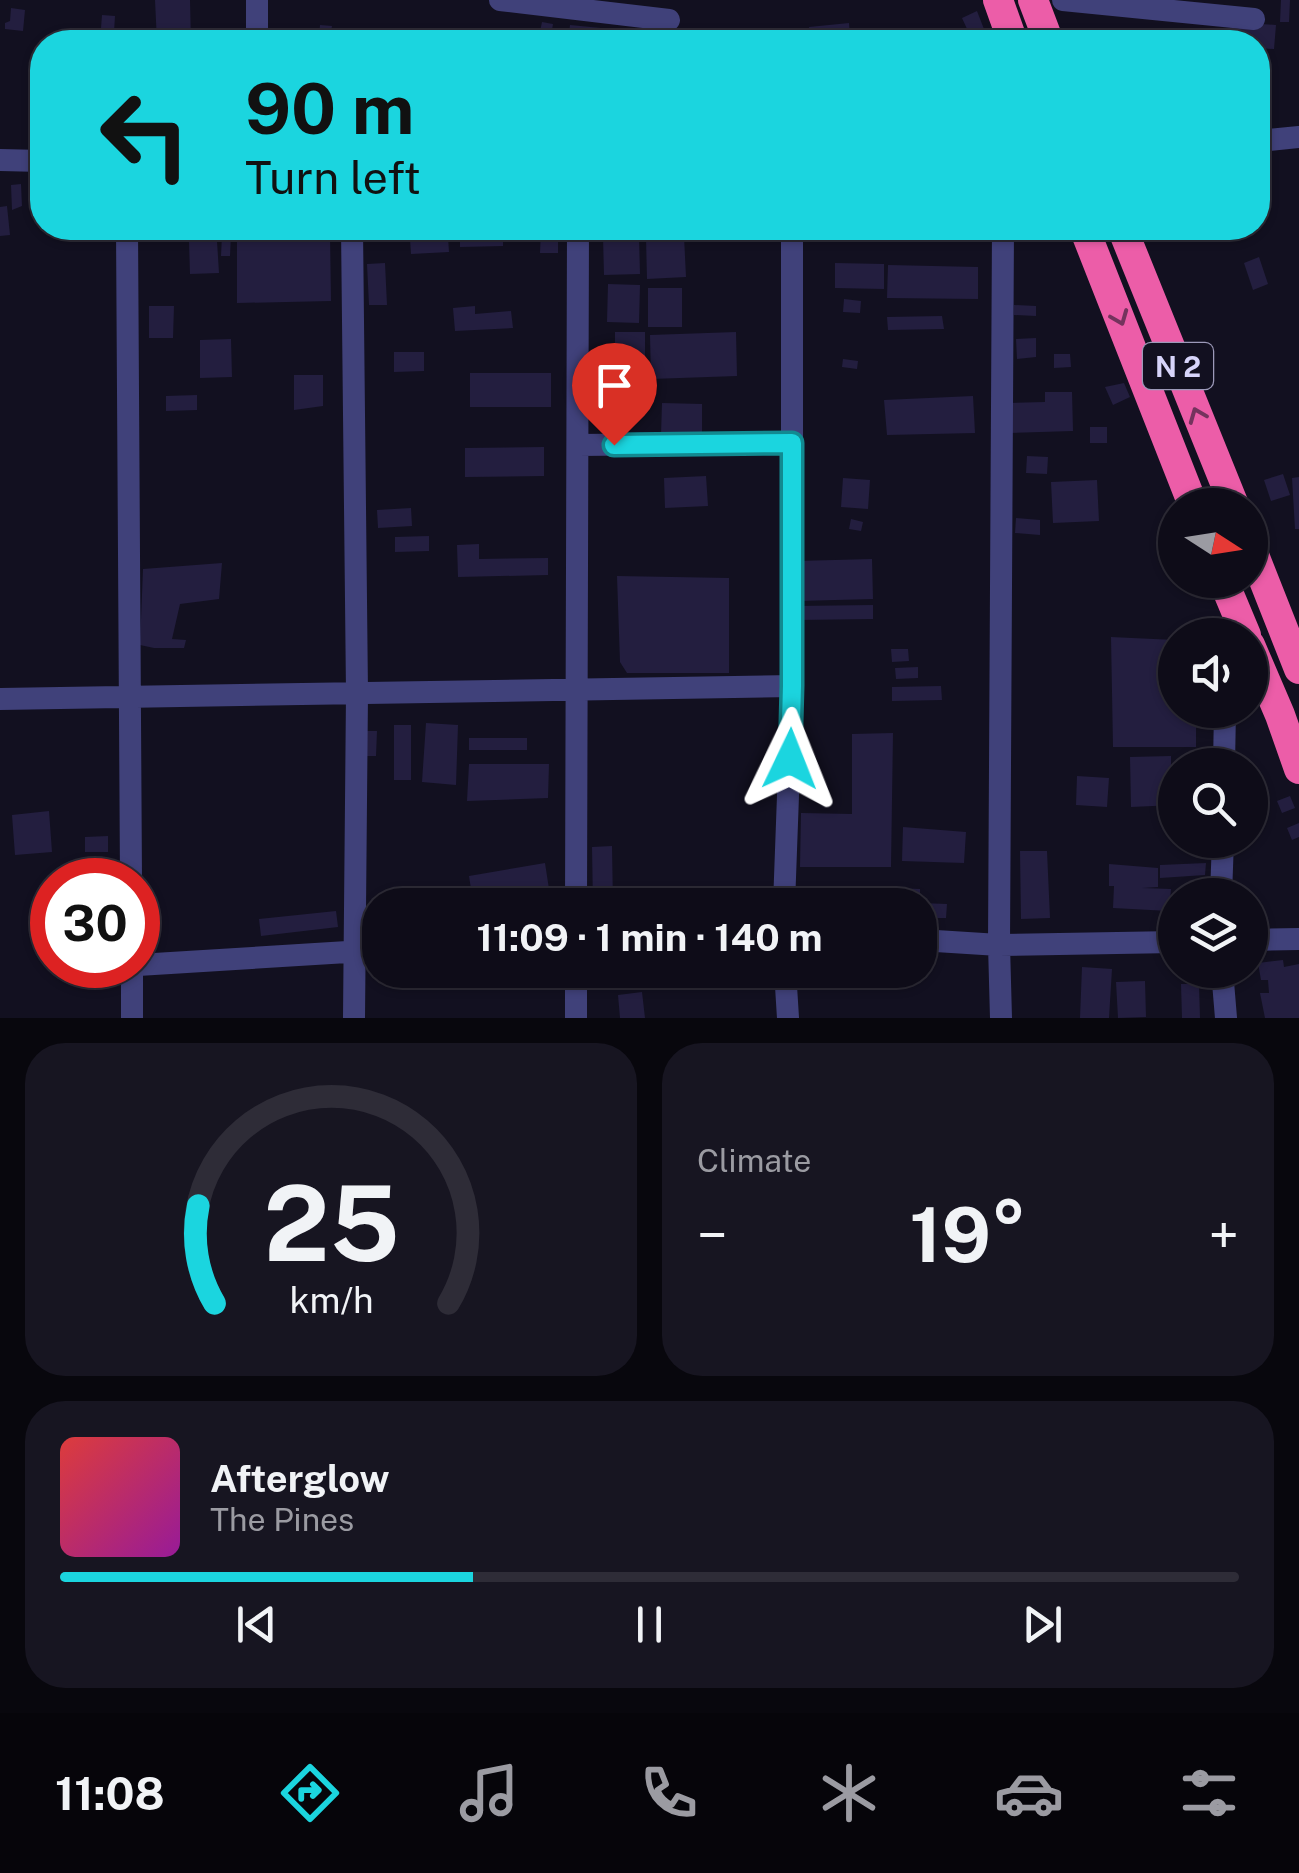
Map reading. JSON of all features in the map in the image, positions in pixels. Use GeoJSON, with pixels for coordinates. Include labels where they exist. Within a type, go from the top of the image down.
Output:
{"type":"FeatureCollection","features":[{"type":"Feature","properties":{"kind":"highway"},"geometry":{"type":"LineString","coordinates":[[998,0],[1009,30]]}},
{"type":"Feature","properties":{"kind":"highway"},"geometry":{"type":"LineString","coordinates":[[1032,0],[1044,30]]}},
{"type":"Feature","properties":{"kind":"highway","name":"N 2"},"geometry":{"type":"LineString","coordinates":[[1089,240],[1187,488]]}},
{"type":"Feature","properties":{"kind":"highway","name":"N 2"},"geometry":{"type":"LineString","coordinates":[[1127,240],[1227,488]]}},
{"type":"Feature","properties":{"kind":"highway"},"geometry":{"type":"LineString","coordinates":[[1268,591],[1299,669]]}},
{"type":"Feature","properties":{"kind":"highway"},"geometry":{"type":"LineString","coordinates":[[1268,690],[1299,769]]}},
{"type":"Feature","properties":{"kind":"street"},"geometry":{"type":"LineString","coordinates":[[257,0],[257,30]]}},
{"type":"Feature","properties":{"kind":"street"},"geometry":{"type":"LineString","coordinates":[[500,0],[669,20]]}},
{"type":"Feature","properties":{"kind":"street"},"geometry":{"type":"LineString","coordinates":[[1063,0],[1254,18]]}},
{"type":"Feature","properties":{"kind":"street"},"geometry":{"type":"LineString","coordinates":[[1270,141],[1299,137]]}},
{"type":"Feature","properties":{"kind":"street"},"geometry":{"type":"LineString","coordinates":[[0,160],[30,161]]}},
{"type":"Feature","properties":{"kind":"street"},"geometry":{"type":"LineString","coordinates":[[126,240],[131,858]]}},
{"type":"Feature","properties":{"kind":"street"},"geometry":{"type":"LineString","coordinates":[[352,240],[357,694],[354,1018]]}},
{"type":"Feature","properties":{"kind":"street"},"geometry":{"type":"LineString","coordinates":[[576,888],[578,240]]}},
{"type":"Feature","properties":{"kind":"street"},"geometry":{"type":"LineString","coordinates":[[785,888],[792,686],[792,240]]}},
{"type":"Feature","properties":{"kind":"street"},"geometry":{"type":"LineString","coordinates":[[1001,1018],[1003,240]]}},
{"type":"Feature","properties":{"kind":"street"},"geometry":{"type":"LineString","coordinates":[[578,445],[792,443]]}},
{"type":"Feature","properties":{"kind":"street"},"geometry":{"type":"LineString","coordinates":[[0,699],[792,686]]}},
{"type":"Feature","properties":{"kind":"street"},"geometry":{"type":"LineString","coordinates":[[1268,940],[1299,939]]}},
{"type":"Feature","properties":{"kind":"street"},"geometry":{"type":"LineString","coordinates":[[937,941],[999,945],[1158,942]]}},
{"type":"Feature","properties":{"kind":"street"},"geometry":{"type":"LineString","coordinates":[[160,964],[362,951]]}},
{"type":"Feature","properties":{"kind":"street"},"geometry":{"type":"LineString","coordinates":[[132,1018],[134,988]]}},
{"type":"Feature","properties":{"kind":"street"},"geometry":{"type":"LineString","coordinates":[[576,988],[576,1018]]}},
{"type":"Feature","properties":{"kind":"street"},"geometry":{"type":"LineString","coordinates":[[786,988],[788,1018]]}},
{"type":"Feature","properties":{"kind":"street"},"geometry":{"type":"LineString","coordinates":[[1224,988],[1226,1018]]}},
{"type":"Feature","properties":{"kind":"building"},"geometry":{"type":"Polygon","coordinates":[[[155,0],[190,0],[191,30],[156,30],[155,0]]]}},
{"type":"Feature","properties":{"kind":"building"},"geometry":{"type":"Polygon","coordinates":[[[1281,0],[1290,0],[1289,22],[1280,22],[1281,0]]]}},
{"type":"Feature","properties":{"kind":"building"},"geometry":{"type":"Polygon","coordinates":[[[11,8],[25,10],[23,31],[5,29],[11,8]]]}},
{"type":"Feature","properties":{"kind":"building"},"geometry":{"type":"Polygon","coordinates":[[[977,11],[984,30],[968,30],[962,18],[977,11]]]}},
{"type":"Feature","properties":{"kind":"building"},"geometry":{"type":"Polygon","coordinates":[[[102,15],[115,16],[114,30],[101,30],[102,15]]]}},
{"type":"Feature","properties":{"kind":"building"},"geometry":{"type":"Polygon","coordinates":[[[542,22],[553,24],[552,30],[540,30],[542,22]]]}},
{"type":"Feature","properties":{"kind":"building"},"geometry":{"type":"Polygon","coordinates":[[[1231,22],[1276,25],[1274,49],[1270,49],[1270,30],[1230,30],[1231,22]]]}},
{"type":"Feature","properties":{"kind":"building"},"geometry":{"type":"Polygon","coordinates":[[[849,23],[850,30],[809,30],[849,23]]]}},
{"type":"Feature","properties":{"kind":"building"},"geometry":{"type":"Polygon","coordinates":[[[570,25],[601,28],[601,30],[569,30],[570,25]]]}},
{"type":"Feature","properties":{"kind":"building"},"geometry":{"type":"Polygon","coordinates":[[[21,184],[22,206],[12,210],[11,185],[21,184]]]}},
{"type":"Feature","properties":{"kind":"building"},"geometry":{"type":"Polygon","coordinates":[[[7,206],[10,235],[0,236],[0,207],[7,206]]]}},
{"type":"Feature","properties":{"kind":"building"},"geometry":{"type":"Polygon","coordinates":[[[222,240],[231,240],[230,256],[221,256],[222,240]]]}},
{"type":"Feature","properties":{"kind":"building"},"geometry":{"type":"Polygon","coordinates":[[[237,240],[330,240],[331,301],[237,303],[237,240]]]}},
{"type":"Feature","properties":{"kind":"building"},"geometry":{"type":"Polygon","coordinates":[[[410,240],[448,240],[449,252],[411,254],[410,240]]]}},
{"type":"Feature","properties":{"kind":"building"},"geometry":{"type":"Polygon","coordinates":[[[460,240],[503,240],[503,246],[460,247],[460,240]]]}},
{"type":"Feature","properties":{"kind":"building"},"geometry":{"type":"Polygon","coordinates":[[[541,240],[558,240],[558,253],[540,253],[541,240]]]}},
{"type":"Feature","properties":{"kind":"building"},"geometry":{"type":"Polygon","coordinates":[[[603,240],[639,240],[640,274],[604,275],[603,240]]]}},
{"type":"Feature","properties":{"kind":"building"},"geometry":{"type":"Polygon","coordinates":[[[646,240],[684,240],[686,277],[647,279],[646,240]]]}},
{"type":"Feature","properties":{"kind":"building"},"geometry":{"type":"Polygon","coordinates":[[[217,241],[219,273],[190,274],[189,242],[217,241]]]}},
{"type":"Feature","properties":{"kind":"building"},"geometry":{"type":"Polygon","coordinates":[[[1259,257],[1268,284],[1253,290],[1244,263],[1259,257]]]}},
{"type":"Feature","properties":{"kind":"building"},"geometry":{"type":"Polygon","coordinates":[[[385,263],[387,305],[369,305],[367,264],[385,263]]]}},
{"type":"Feature","properties":{"kind":"building"},"geometry":{"type":"Polygon","coordinates":[[[835,263],[884,264],[884,289],[835,288],[835,263]]]}},
{"type":"Feature","properties":{"kind":"building"},"geometry":{"type":"Polygon","coordinates":[[[888,265],[978,267],[978,299],[887,298],[888,265]]]}},
{"type":"Feature","properties":{"kind":"building"},"geometry":{"type":"Polygon","coordinates":[[[608,284],[640,285],[639,323],[607,322],[608,284]]]}},
{"type":"Feature","properties":{"kind":"building"},"geometry":{"type":"Polygon","coordinates":[[[648,288],[682,288],[682,327],[648,327],[648,288]]]}},
{"type":"Feature","properties":{"kind":"building"},"geometry":{"type":"Polygon","coordinates":[[[844,299],[861,301],[860,313],[843,312],[844,299]]]}},
{"type":"Feature","properties":{"kind":"building"},"geometry":{"type":"Polygon","coordinates":[[[1014,305],[1036,306],[1036,316],[1014,315],[1014,305]]]}},
{"type":"Feature","properties":{"kind":"building"},"geometry":{"type":"Polygon","coordinates":[[[149,306],[174,306],[173,338],[149,338],[149,306]]]}},
{"type":"Feature","properties":{"kind":"building"},"geometry":{"type":"Polygon","coordinates":[[[475,306],[475,314],[511,311],[513,328],[455,331],[453,308],[475,306]]]}},
{"type":"Feature","properties":{"kind":"building"},"geometry":{"type":"Polygon","coordinates":[[[942,316],[944,329],[888,330],[887,317],[942,316]]]}},
{"type":"Feature","properties":{"kind":"building"},"geometry":{"type":"Polygon","coordinates":[[[615,332],[645,332],[645,361],[615,361],[615,332]]]}},
{"type":"Feature","properties":{"kind":"building"},"geometry":{"type":"Polygon","coordinates":[[[736,332],[737,376],[651,379],[650,335],[736,332]]]}},
{"type":"Feature","properties":{"kind":"building"},"geometry":{"type":"Polygon","coordinates":[[[1036,338],[1036,357],[1017,359],[1016,339],[1036,338]]]}},
{"type":"Feature","properties":{"kind":"building"},"geometry":{"type":"Polygon","coordinates":[[[231,339],[232,377],[200,378],[200,340],[231,339]]]}},
{"type":"Feature","properties":{"kind":"building"},"geometry":{"type":"Polygon","coordinates":[[[394,352],[424,352],[424,371],[394,372],[394,352]]]}},
{"type":"Feature","properties":{"kind":"building"},"geometry":{"type":"Polygon","coordinates":[[[1054,354],[1070,354],[1071,367],[1054,368],[1054,354]]]}},
{"type":"Feature","properties":{"kind":"building"},"geometry":{"type":"Polygon","coordinates":[[[843,359],[858,361],[857,369],[842,367],[843,359]]]}},
{"type":"Feature","properties":{"kind":"building"},"geometry":{"type":"Polygon","coordinates":[[[470,373],[551,373],[551,407],[470,407],[470,373]]]}},
{"type":"Feature","properties":{"kind":"building"},"geometry":{"type":"Polygon","coordinates":[[[294,375],[323,375],[323,406],[294,410],[294,375]]]}},
{"type":"Feature","properties":{"kind":"building"},"geometry":{"type":"Polygon","coordinates":[[[1124,383],[1130,397],[1113,405],[1105,387],[1124,383]]]}},
{"type":"Feature","properties":{"kind":"building"},"geometry":{"type":"Polygon","coordinates":[[[1045,392],[1072,392],[1073,431],[1010,433],[1009,403],[1045,402],[1045,392]]]}},
{"type":"Feature","properties":{"kind":"building"},"geometry":{"type":"Polygon","coordinates":[[[197,395],[197,410],[166,411],[166,396],[197,395]]]}},
{"type":"Feature","properties":{"kind":"building"},"geometry":{"type":"Polygon","coordinates":[[[973,396],[975,433],[887,435],[884,400],[973,396]]]}},
{"type":"Feature","properties":{"kind":"building"},"geometry":{"type":"Polygon","coordinates":[[[662,403],[702,404],[702,436],[661,435],[662,403]]]}},
{"type":"Feature","properties":{"kind":"building"},"geometry":{"type":"Polygon","coordinates":[[[1090,427],[1107,427],[1107,443],[1090,443],[1090,427]]]}},
{"type":"Feature","properties":{"kind":"building"},"geometry":{"type":"Polygon","coordinates":[[[544,447],[544,476],[465,477],[465,448],[544,447]]]}},
{"type":"Feature","properties":{"kind":"building"},"geometry":{"type":"Polygon","coordinates":[[[1027,456],[1048,457],[1047,474],[1026,473],[1027,456]]]}},
{"type":"Feature","properties":{"kind":"building"},"geometry":{"type":"Polygon","coordinates":[[[1283,474],[1290,495],[1271,501],[1264,480],[1283,474]]]}},
{"type":"Feature","properties":{"kind":"building"},"geometry":{"type":"Polygon","coordinates":[[[706,476],[708,506],[665,508],[664,478],[706,476]]]}},
{"type":"Feature","properties":{"kind":"building"},"geometry":{"type":"Polygon","coordinates":[[[1299,477],[1299,529],[1295,529],[1292,478],[1299,477]]]}},
{"type":"Feature","properties":{"kind":"building"},"geometry":{"type":"Polygon","coordinates":[[[843,478],[870,480],[868,509],[841,507],[843,478]]]}},
{"type":"Feature","properties":{"kind":"building"},"geometry":{"type":"Polygon","coordinates":[[[1097,480],[1099,521],[1053,523],[1051,482],[1097,480]]]}},
{"type":"Feature","properties":{"kind":"building"},"geometry":{"type":"Polygon","coordinates":[[[411,508],[412,526],[378,528],[377,510],[411,508]]]}},
{"type":"Feature","properties":{"kind":"building"},"geometry":{"type":"Polygon","coordinates":[[[1016,518],[1040,520],[1040,535],[1015,533],[1016,518]]]}},
{"type":"Feature","properties":{"kind":"building"},"geometry":{"type":"Polygon","coordinates":[[[851,519],[863,522],[861,531],[849,529],[851,519]]]}},
{"type":"Feature","properties":{"kind":"building"},"geometry":{"type":"Polygon","coordinates":[[[429,536],[429,551],[395,552],[395,537],[429,536]]]}},
{"type":"Feature","properties":{"kind":"building"},"geometry":{"type":"Polygon","coordinates":[[[479,544],[479,559],[548,558],[548,575],[458,577],[457,545],[479,544]]]}},
{"type":"Feature","properties":{"kind":"building"},"geometry":{"type":"Polygon","coordinates":[[[872,559],[873,599],[798,601],[797,561],[872,559]]]}},
{"type":"Feature","properties":{"kind":"building"},"geometry":{"type":"Polygon","coordinates":[[[222,563],[219,599],[180,604],[172,639],[186,640],[184,648],[140,645],[143,569],[222,563]]]}},
{"type":"Feature","properties":{"kind":"building"},"geometry":{"type":"Polygon","coordinates":[[[617,576],[729,578],[729,673],[627,673],[620,662],[617,576]]]}},
{"type":"Feature","properties":{"kind":"building"},"geometry":{"type":"Polygon","coordinates":[[[873,605],[873,619],[797,620],[797,606],[873,605]]]}},
{"type":"Feature","properties":{"kind":"building"},"geometry":{"type":"Polygon","coordinates":[[[1111,637],[1158,639],[1158,728],[1196,728],[1196,747],[1113,747],[1111,637]]]}},
{"type":"Feature","properties":{"kind":"building"},"geometry":{"type":"Polygon","coordinates":[[[891,649],[908,649],[909,661],[892,662],[891,649]]]}},
{"type":"Feature","properties":{"kind":"building"},"geometry":{"type":"Polygon","coordinates":[[[918,667],[918,678],[896,679],[895,668],[918,667]]]}},
{"type":"Feature","properties":{"kind":"building"},"geometry":{"type":"Polygon","coordinates":[[[941,686],[942,700],[892,701],[892,687],[941,686]]]}},
{"type":"Feature","properties":{"kind":"building"},"geometry":{"type":"Polygon","coordinates":[[[426,723],[458,725],[456,785],[422,782],[426,723]]]}},
{"type":"Feature","properties":{"kind":"building"},"geometry":{"type":"Polygon","coordinates":[[[394,725],[411,725],[411,780],[394,780],[394,725]]]}},
{"type":"Feature","properties":{"kind":"building"},"geometry":{"type":"Polygon","coordinates":[[[366,731],[377,731],[376,756],[366,756],[366,731]]]}},
{"type":"Feature","properties":{"kind":"building"},"geometry":{"type":"Polygon","coordinates":[[[893,733],[891,867],[800,867],[801,813],[852,814],[852,734],[893,733]]]}},
{"type":"Feature","properties":{"kind":"building"},"geometry":{"type":"Polygon","coordinates":[[[469,738],[527,738],[527,750],[469,750],[469,738]]]}},
{"type":"Feature","properties":{"kind":"building"},"geometry":{"type":"Polygon","coordinates":[[[1158,756],[1158,806],[1131,807],[1130,757],[1158,756]]]}},
{"type":"Feature","properties":{"kind":"building"},"geometry":{"type":"Polygon","coordinates":[[[469,764],[549,764],[548,798],[467,801],[469,764]]]}},
{"type":"Feature","properties":{"kind":"building"},"geometry":{"type":"Polygon","coordinates":[[[1077,776],[1109,778],[1107,807],[1076,805],[1077,776]]]}},
{"type":"Feature","properties":{"kind":"building"},"geometry":{"type":"Polygon","coordinates":[[[1290,796],[1295,808],[1282,813],[1277,801],[1290,796]]]}},
{"type":"Feature","properties":{"kind":"building"},"geometry":{"type":"Polygon","coordinates":[[[49,811],[52,852],[15,855],[12,815],[49,811]]]}},
{"type":"Feature","properties":{"kind":"building"},"geometry":{"type":"Polygon","coordinates":[[[1299,823],[1299,837],[1292,840],[1287,828],[1299,823]]]}},
{"type":"Feature","properties":{"kind":"building"},"geometry":{"type":"Polygon","coordinates":[[[903,827],[966,832],[964,863],[902,861],[903,827]]]}},
{"type":"Feature","properties":{"kind":"building"},"geometry":{"type":"Polygon","coordinates":[[[108,836],[108,852],[85,852],[85,837],[108,836]]]}},
{"type":"Feature","properties":{"kind":"building"},"geometry":{"type":"Polygon","coordinates":[[[612,846],[613,888],[593,888],[592,847],[612,846]]]}},
{"type":"Feature","properties":{"kind":"building"},"geometry":{"type":"Polygon","coordinates":[[[1020,851],[1047,851],[1050,918],[1021,919],[1020,851]]]}},
{"type":"Feature","properties":{"kind":"building"},"geometry":{"type":"Polygon","coordinates":[[[545,863],[549,888],[471,888],[469,876],[545,863]]]}},
{"type":"Feature","properties":{"kind":"building"},"geometry":{"type":"Polygon","coordinates":[[[1206,863],[1205,875],[1160,878],[1160,865],[1206,863]]]}},
{"type":"Feature","properties":{"kind":"building"},"geometry":{"type":"Polygon","coordinates":[[[1109,864],[1158,868],[1158,887],[1142,888],[1158,889],[1158,910],[1113,908],[1114,886],[1109,886],[1109,864]]]}},
{"type":"Feature","properties":{"kind":"building"},"geometry":{"type":"Polygon","coordinates":[[[937,904],[947,904],[946,918],[937,918],[937,904]]]}},
{"type":"Feature","properties":{"kind":"building"},"geometry":{"type":"Polygon","coordinates":[[[336,911],[338,927],[261,936],[259,919],[336,911]]]}},
{"type":"Feature","properties":{"kind":"building"},"geometry":{"type":"Polygon","coordinates":[[[1283,960],[1284,967],[1299,964],[1299,1018],[1265,1018],[1260,993],[1269,993],[1268,962],[1283,960]]]}},
{"type":"Feature","properties":{"kind":"building"},"geometry":{"type":"Polygon","coordinates":[[[1082,967],[1112,969],[1109,1018],[1080,1018],[1082,967]]]}},
{"type":"Feature","properties":{"kind":"building"},"geometry":{"type":"Polygon","coordinates":[[[1145,981],[1146,1017],[1118,1018],[1116,982],[1145,981]]]}},
{"type":"Feature","properties":{"kind":"building"},"geometry":{"type":"Polygon","coordinates":[[[1181,988],[1199,988],[1200,1018],[1182,1018],[1181,988]]]}},
{"type":"Feature","properties":{"kind":"building"},"geometry":{"type":"Polygon","coordinates":[[[642,992],[645,1018],[620,1018],[618,995],[642,992]]]}},
{"type":"Feature","properties":{"kind":"route"},"geometry":{"type":"LineString","coordinates":[[614,445],[792,443],[790,759]]}}]}
